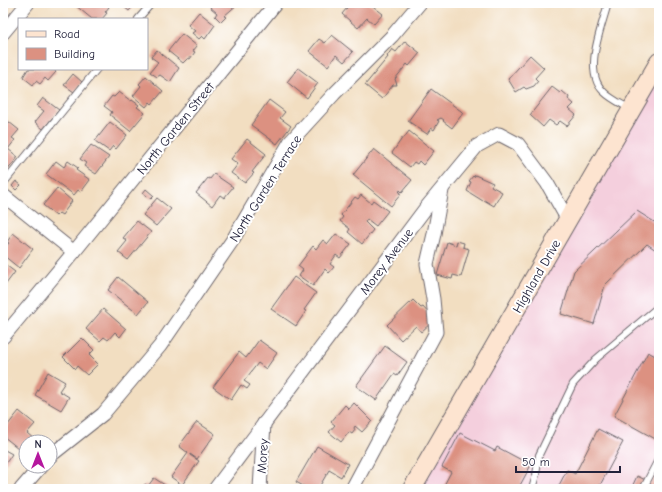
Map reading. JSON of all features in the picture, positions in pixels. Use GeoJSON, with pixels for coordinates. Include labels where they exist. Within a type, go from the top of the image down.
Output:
{"type":"FeatureCollection","features":[{"type":"Feature","properties":{"kind":"street"},"geometry":{"type":"LineString","coordinates":[[3,33],[28,3]]}},
{"type":"Feature","properties":{"kind":"street","name":"North Garden Street"},"geometry":{"type":"LineString","coordinates":[[3,337],[276,3]]}},
{"type":"Feature","properties":{"kind":"street","name":"North Garden Terrace"},"geometry":{"type":"LineString","coordinates":[[58,450],[103,414],[160,346],[232,241],[290,142],[334,94],[392,36],[420,3]]}},
{"type":"Feature","properties":{"kind":"street","name":"Highland Drive"},"geometry":{"type":"LineString","coordinates":[[412,489],[659,62]]}},
{"type":"Feature","properties":{"kind":"street","name":"Morey Avenue"},"geometry":{"type":"LineString","coordinates":[[215,489],[442,189],[477,146],[498,134],[518,144],[547,184],[568,220]]}},
{"type":"Feature","properties":{"kind":"street"},"geometry":{"type":"LineString","coordinates":[[352,489],[436,332],[433,299],[427,264],[442,189]]}},
{"type":"Feature","properties":{"kind":"street"},"geometry":{"type":"LineString","coordinates":[[3,195],[74,252]]}},
{"type":"Feature","properties":{"kind":"street","name":"Morey"},"geometry":{"type":"LineString","coordinates":[[260,489],[264,423]]}},
{"type":"Feature","properties":{"kind":"street"},"geometry":{"type":"LineString","coordinates":[[21,489],[34,474]]}},
{"type":"Feature","properties":{"kind":"lane"},"geometry":{"type":"LineString","coordinates":[[139,18],[152,3]]}},
{"type":"Feature","properties":{"kind":"lane"},"geometry":{"type":"LineString","coordinates":[[608,3],[594,56],[596,83],[604,93],[632,110]]}},
{"type":"Feature","properties":{"kind":"lane"},"geometry":{"type":"LineString","coordinates":[[3,184],[96,70]]}},
{"type":"Feature","properties":{"kind":"lane"},"geometry":{"type":"LineString","coordinates":[[532,489],[539,455],[572,384],[596,359],[659,306]]}},
{"type":"Feature","properties":{"kind":"lane"},"geometry":{"type":"LineString","coordinates":[[643,489],[659,458]]}},
{"type":"Feature","properties":{"kind":"shaded area"},"geometry":{"type":"Polygon","coordinates":[[[659,62],[659,489],[412,489],[659,62]]]}},
{"type":"Feature","properties":{"kind":"building"},"geometry":{"type":"Polygon","coordinates":[[[77,3],[105,3],[109,7],[103,18],[91,18],[75,5],[77,3]]]}},
{"type":"Feature","properties":{"kind":"building"},"geometry":{"type":"Polygon","coordinates":[[[119,3],[136,3],[129,11],[119,3]]]}},
{"type":"Feature","properties":{"kind":"building"},"geometry":{"type":"Polygon","coordinates":[[[214,3],[238,4],[224,16],[226,17],[221,22],[215,16],[217,13],[210,7],[214,3]]]}},
{"type":"Feature","properties":{"kind":"building"},"geometry":{"type":"Polygon","coordinates":[[[351,3],[369,3],[383,14],[374,24],[367,18],[358,28],[342,14],[351,3]]]}},
{"type":"Feature","properties":{"kind":"building"},"geometry":{"type":"Polygon","coordinates":[[[199,12],[215,25],[205,39],[202,36],[199,39],[192,33],[195,31],[188,25],[199,12]]]}},
{"type":"Feature","properties":{"kind":"building"},"geometry":{"type":"Polygon","coordinates":[[[182,34],[197,46],[190,59],[188,58],[183,63],[168,51],[182,34]]]}},
{"type":"Feature","properties":{"kind":"building"},"geometry":{"type":"Polygon","coordinates":[[[332,35],[353,52],[344,62],[336,55],[328,66],[309,51],[319,39],[325,43],[332,35]]]}},
{"type":"Feature","properties":{"kind":"building"},"geometry":{"type":"Polygon","coordinates":[[[405,41],[420,53],[409,66],[407,64],[395,79],[397,85],[393,85],[382,99],[365,85],[388,57],[387,56],[392,49],[396,52],[405,41]]]}},
{"type":"Feature","properties":{"kind":"building"},"geometry":{"type":"Polygon","coordinates":[[[157,50],[179,68],[170,82],[160,75],[157,77],[150,72],[158,62],[151,57],[157,50]]]}},
{"type":"Feature","properties":{"kind":"building"},"geometry":{"type":"Polygon","coordinates":[[[530,55],[544,68],[535,78],[538,81],[534,86],[526,89],[524,87],[516,92],[508,79],[530,55]]]}},
{"type":"Feature","properties":{"kind":"building"},"geometry":{"type":"Polygon","coordinates":[[[298,68],[318,83],[307,98],[287,82],[298,68]]]}},
{"type":"Feature","properties":{"kind":"building"},"geometry":{"type":"Polygon","coordinates":[[[27,70],[54,70],[56,72],[48,81],[45,78],[40,84],[36,81],[33,85],[23,77],[27,70]]]}},
{"type":"Feature","properties":{"kind":"building"},"geometry":{"type":"Polygon","coordinates":[[[73,74],[82,82],[74,92],[64,85],[73,74]]]}},
{"type":"Feature","properties":{"kind":"building"},"geometry":{"type":"Polygon","coordinates":[[[146,76],[163,91],[152,104],[150,102],[146,107],[133,96],[141,86],[139,84],[146,76]]]}},
{"type":"Feature","properties":{"kind":"building"},"geometry":{"type":"Polygon","coordinates":[[[552,87],[560,93],[562,91],[574,104],[569,109],[576,115],[567,126],[560,121],[556,125],[549,120],[543,127],[530,115],[552,87]]]}},
{"type":"Feature","properties":{"kind":"building"},"geometry":{"type":"Polygon","coordinates":[[[431,89],[463,113],[452,128],[441,118],[437,120],[439,121],[434,130],[431,128],[427,134],[408,121],[431,89]]]}},
{"type":"Feature","properties":{"kind":"building"},"geometry":{"type":"Polygon","coordinates":[[[119,92],[139,105],[137,107],[145,113],[130,131],[110,115],[112,112],[104,106],[112,96],[114,97],[119,92]]]}},
{"type":"Feature","properties":{"kind":"building"},"geometry":{"type":"Polygon","coordinates":[[[43,98],[59,110],[43,129],[35,122],[44,111],[37,106],[43,98]]]}},
{"type":"Feature","properties":{"kind":"building"},"geometry":{"type":"Polygon","coordinates":[[[269,100],[285,112],[280,118],[291,126],[277,144],[251,125],[269,100]]]}},
{"type":"Feature","properties":{"kind":"building"},"geometry":{"type":"Polygon","coordinates":[[[4,118],[19,130],[12,138],[15,140],[8,149],[18,157],[6,172],[3,169],[4,118]]]}},
{"type":"Feature","properties":{"kind":"building"},"geometry":{"type":"Polygon","coordinates":[[[110,122],[127,135],[116,149],[113,146],[109,151],[95,141],[110,122]]]}},
{"type":"Feature","properties":{"kind":"building"},"geometry":{"type":"Polygon","coordinates":[[[409,131],[434,151],[423,165],[419,161],[417,164],[414,162],[410,167],[392,153],[409,131]]]}},
{"type":"Feature","properties":{"kind":"building"},"geometry":{"type":"Polygon","coordinates":[[[247,139],[266,154],[252,172],[254,173],[245,183],[231,173],[238,164],[231,159],[247,139]]]}},
{"type":"Feature","properties":{"kind":"building"},"geometry":{"type":"Polygon","coordinates":[[[91,145],[109,157],[96,174],[84,166],[86,163],[80,159],[91,145]]]}},
{"type":"Feature","properties":{"kind":"building"},"geometry":{"type":"Polygon","coordinates":[[[374,149],[412,180],[402,192],[400,190],[399,193],[401,194],[391,206],[353,175],[374,149]]]}},
{"type":"Feature","properties":{"kind":"building"},"geometry":{"type":"Polygon","coordinates":[[[56,161],[64,167],[68,161],[78,168],[76,170],[90,180],[81,192],[78,190],[74,195],[46,174],[56,161]]]}},
{"type":"Feature","properties":{"kind":"building"},"geometry":{"type":"Polygon","coordinates":[[[214,174],[233,187],[224,198],[220,195],[212,206],[196,193],[208,178],[210,179],[214,174]]]}},
{"type":"Feature","properties":{"kind":"building"},"geometry":{"type":"Polygon","coordinates":[[[475,175],[493,183],[491,186],[502,192],[494,206],[467,191],[471,182],[469,181],[475,175]]]}},
{"type":"Feature","properties":{"kind":"building"},"geometry":{"type":"Polygon","coordinates":[[[16,181],[21,185],[16,190],[12,186],[16,181]]]}},
{"type":"Feature","properties":{"kind":"building"},"geometry":{"type":"Polygon","coordinates":[[[57,188],[72,201],[62,215],[59,213],[56,216],[43,205],[57,188]]]}},
{"type":"Feature","properties":{"kind":"building"},"geometry":{"type":"Polygon","coordinates":[[[146,189],[154,196],[151,199],[143,193],[146,189]]]}},
{"type":"Feature","properties":{"kind":"building"},"geometry":{"type":"Polygon","coordinates":[[[361,195],[371,203],[373,200],[388,211],[376,226],[367,219],[365,222],[373,230],[362,244],[348,232],[350,229],[340,221],[343,217],[341,215],[355,197],[358,199],[361,195]]]}},
{"type":"Feature","properties":{"kind":"building"},"geometry":{"type":"Polygon","coordinates":[[[157,198],[171,209],[156,226],[143,215],[157,198]]]}},
{"type":"Feature","properties":{"kind":"building"},"geometry":{"type":"Polygon","coordinates":[[[637,211],[659,225],[659,252],[647,244],[605,285],[594,324],[561,314],[574,271],[637,211]]]}},
{"type":"Feature","properties":{"kind":"building"},"geometry":{"type":"Polygon","coordinates":[[[137,221],[151,232],[128,260],[118,252],[127,241],[123,238],[137,221]]]}},
{"type":"Feature","properties":{"kind":"building"},"geometry":{"type":"Polygon","coordinates":[[[13,233],[33,249],[19,268],[3,255],[3,250],[9,243],[7,242],[13,233]]]}},
{"type":"Feature","properties":{"kind":"building"},"geometry":{"type":"Polygon","coordinates":[[[336,234],[351,244],[340,258],[336,255],[330,264],[334,267],[329,273],[325,269],[313,286],[299,276],[303,270],[298,266],[313,246],[316,249],[323,240],[328,244],[336,234]]]}},
{"type":"Feature","properties":{"kind":"building"},"geometry":{"type":"Polygon","coordinates":[[[457,241],[464,243],[463,247],[469,249],[461,277],[453,275],[452,279],[437,275],[447,242],[456,245],[457,241]]]}},
{"type":"Feature","properties":{"kind":"building"},"geometry":{"type":"Polygon","coordinates":[[[3,263],[15,272],[3,288],[3,263]]]}},
{"type":"Feature","properties":{"kind":"building"},"geometry":{"type":"Polygon","coordinates":[[[118,277],[148,302],[138,314],[108,290],[118,277]]]}},
{"type":"Feature","properties":{"kind":"building"},"geometry":{"type":"Polygon","coordinates":[[[294,277],[316,293],[304,310],[306,311],[296,326],[271,309],[294,277]]]}},
{"type":"Feature","properties":{"kind":"building"},"geometry":{"type":"Polygon","coordinates":[[[413,300],[421,308],[423,307],[430,315],[427,317],[432,322],[421,332],[416,326],[401,340],[387,325],[413,300]]]}},
{"type":"Feature","properties":{"kind":"building"},"geometry":{"type":"Polygon","coordinates":[[[103,309],[126,329],[120,337],[115,332],[108,340],[104,337],[100,341],[86,329],[103,309]]]}},
{"type":"Feature","properties":{"kind":"building"},"geometry":{"type":"Polygon","coordinates":[[[82,338],[94,350],[89,355],[98,364],[87,375],[77,366],[75,369],[63,357],[82,338]]]}},
{"type":"Feature","properties":{"kind":"building"},"geometry":{"type":"Polygon","coordinates":[[[259,340],[277,353],[266,369],[258,363],[244,381],[250,385],[247,389],[241,385],[231,400],[213,387],[239,352],[246,358],[259,340]]]}},
{"type":"Feature","properties":{"kind":"building"},"geometry":{"type":"Polygon","coordinates":[[[385,346],[407,362],[397,376],[394,374],[376,400],[356,386],[385,346]]]}},
{"type":"Feature","properties":{"kind":"building"},"geometry":{"type":"Polygon","coordinates":[[[648,352],[659,358],[659,441],[614,416],[648,352]]]}},
{"type":"Feature","properties":{"kind":"building"},"geometry":{"type":"Polygon","coordinates":[[[48,372],[65,382],[59,391],[69,397],[61,410],[35,395],[48,372]]]}},
{"type":"Feature","properties":{"kind":"building"},"geometry":{"type":"Polygon","coordinates":[[[354,403],[372,421],[362,432],[355,426],[355,430],[352,434],[349,432],[341,442],[329,432],[335,425],[331,422],[345,405],[349,409],[354,403]]]}},
{"type":"Feature","properties":{"kind":"building"},"geometry":{"type":"Polygon","coordinates":[[[19,411],[35,424],[27,433],[28,434],[18,434],[18,448],[3,436],[3,431],[19,411]]]}},
{"type":"Feature","properties":{"kind":"building"},"geometry":{"type":"Polygon","coordinates":[[[197,422],[215,434],[197,459],[190,454],[199,461],[182,485],[171,477],[188,453],[179,446],[197,422]]]}},
{"type":"Feature","properties":{"kind":"building"},"geometry":{"type":"Polygon","coordinates":[[[598,429],[623,442],[598,489],[557,489],[567,470],[575,474],[598,429]]]}},
{"type":"Feature","properties":{"kind":"building"},"geometry":{"type":"Polygon","coordinates":[[[460,433],[495,451],[497,447],[531,465],[518,489],[442,489],[451,472],[442,467],[460,433]]]}},
{"type":"Feature","properties":{"kind":"building"},"geometry":{"type":"Polygon","coordinates":[[[317,446],[348,464],[341,477],[329,470],[318,489],[309,489],[296,482],[317,446]]]}},
{"type":"Feature","properties":{"kind":"building"},"geometry":{"type":"Polygon","coordinates":[[[3,449],[12,454],[6,463],[3,461],[3,449]]]}},
{"type":"Feature","properties":{"kind":"building"},"geometry":{"type":"Polygon","coordinates":[[[659,462],[659,489],[631,489],[637,476],[650,482],[659,462]]]}},
{"type":"Feature","properties":{"kind":"building"},"geometry":{"type":"Polygon","coordinates":[[[154,478],[171,489],[141,489],[145,484],[148,486],[154,478]]]}}]}
